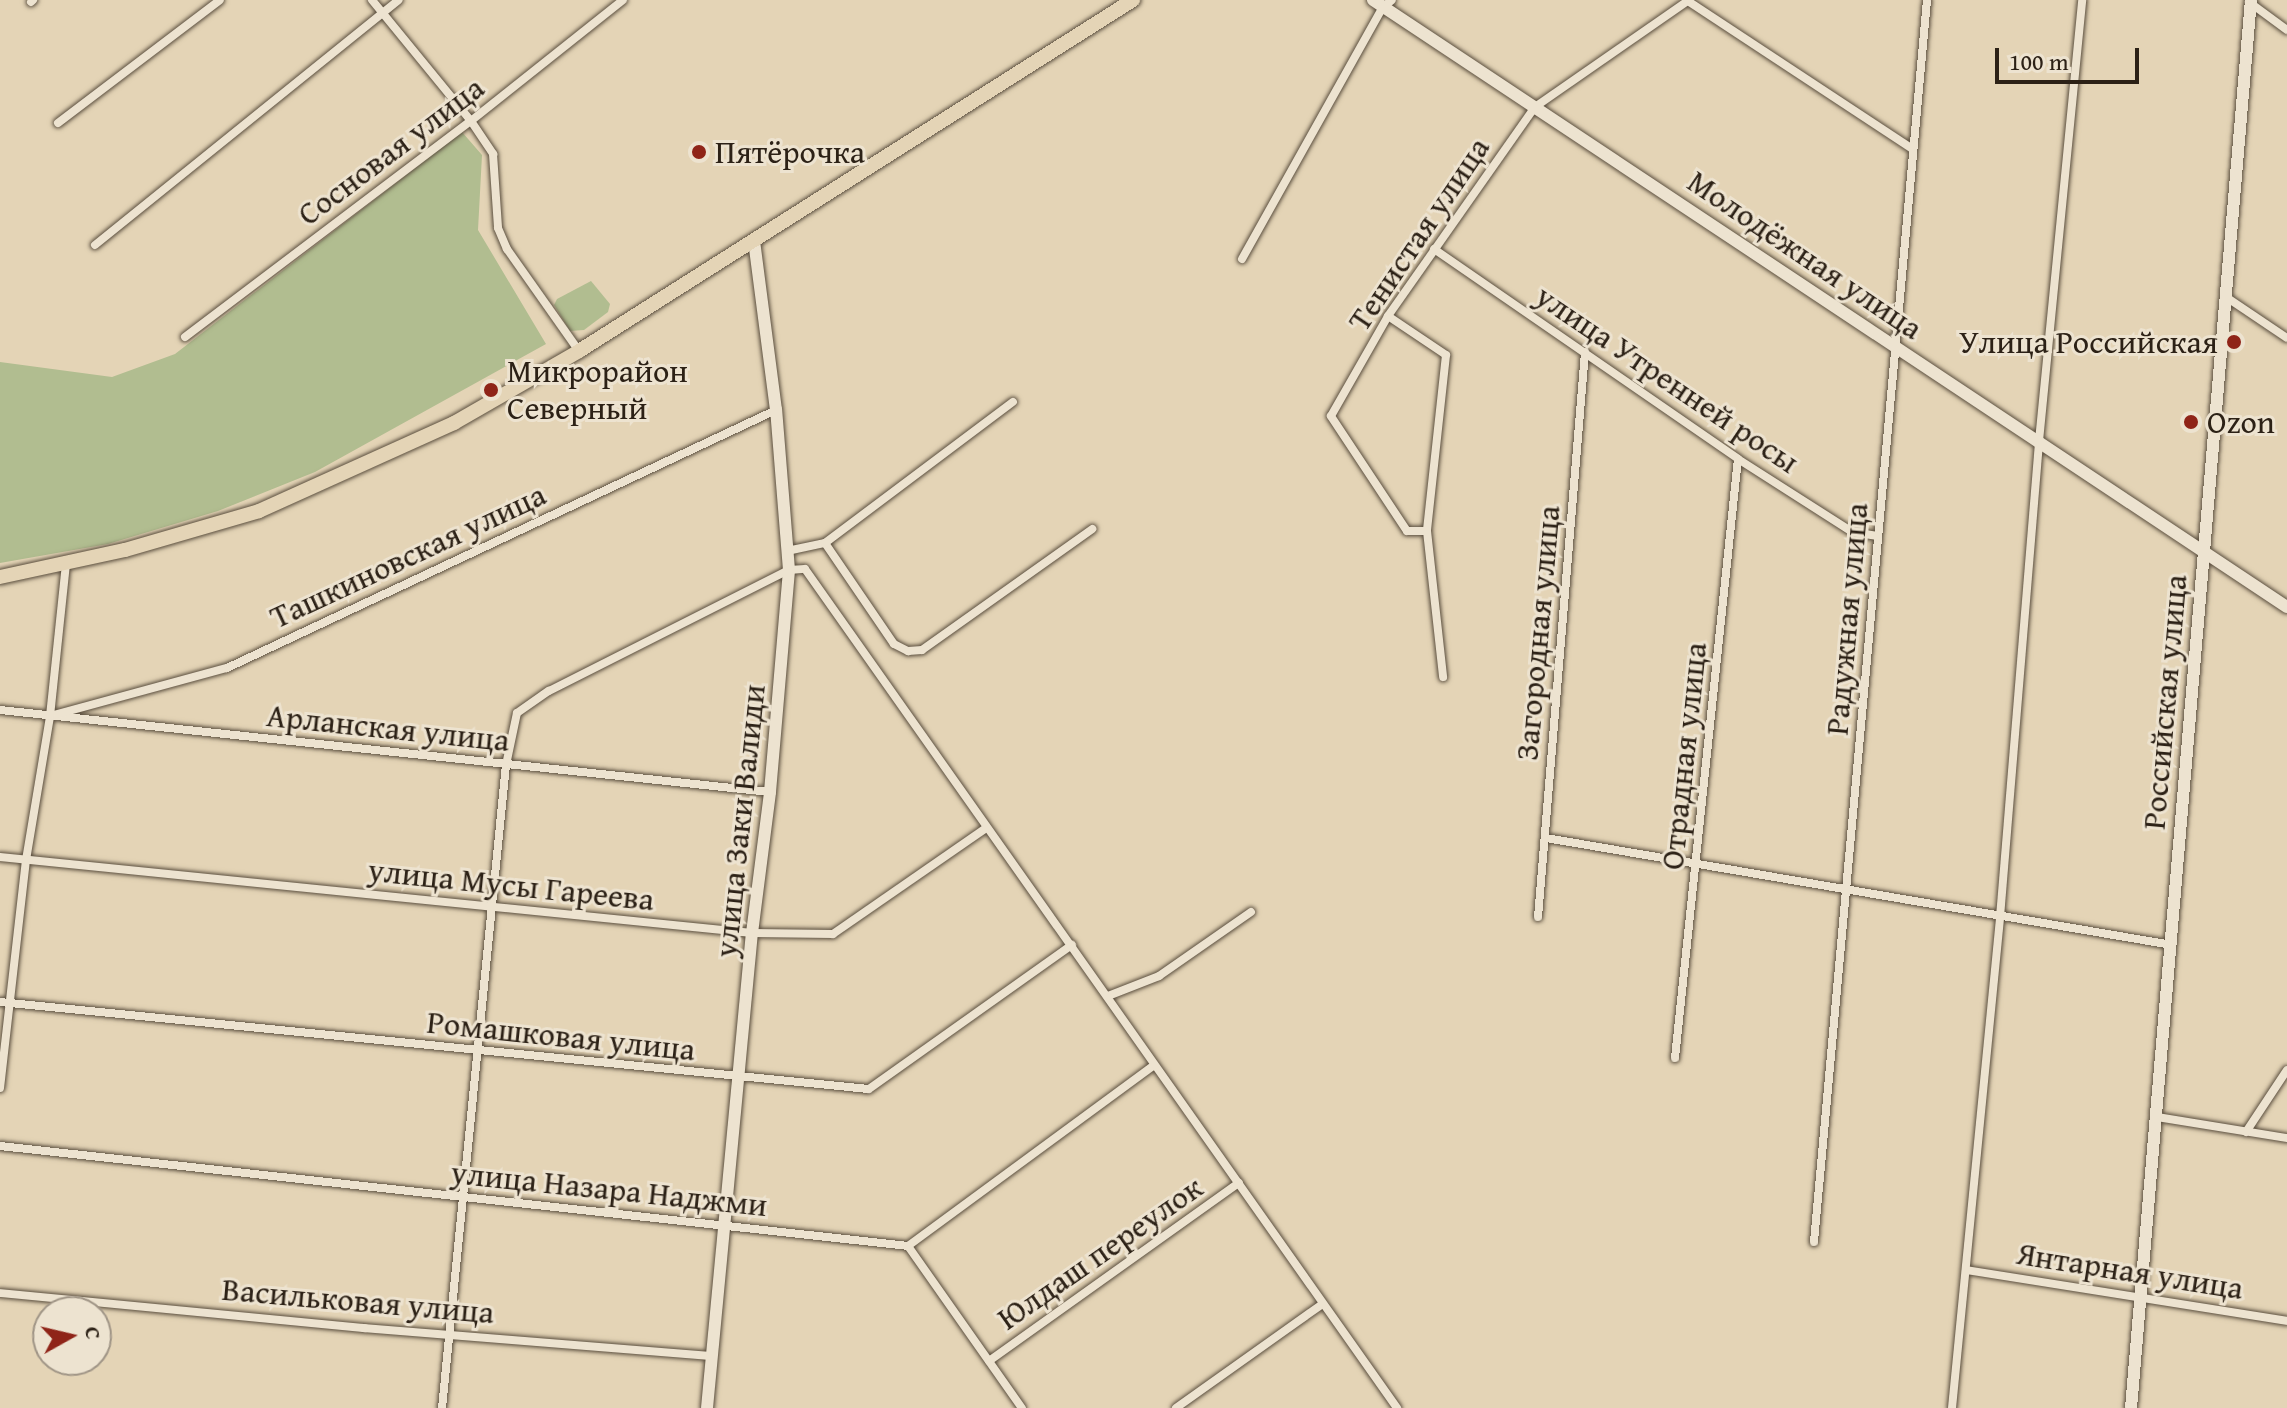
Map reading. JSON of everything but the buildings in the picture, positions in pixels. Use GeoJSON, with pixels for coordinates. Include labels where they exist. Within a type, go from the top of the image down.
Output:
{"type":"FeatureCollection","features":[{"type":"Feature","properties":{"kind":"main road"},"geometry":{"type":"LineString","coordinates":[[0,577],[66,564],[259,511],[326,484],[454,423],[579,351],[1133,0]]}},
{"type":"Feature","properties":{"kind":"street"},"geometry":{"type":"LineString","coordinates":[[58,123],[220,0]]}},
{"type":"Feature","properties":{"kind":"street"},"geometry":{"type":"LineString","coordinates":[[372,0],[471,121],[493,154],[498,228],[507,249],[579,351]]}},
{"type":"Feature","properties":{"kind":"street"},"geometry":{"type":"LineString","coordinates":[[95,245],[399,0]]}},
{"type":"Feature","properties":{"kind":"street","name":"Сосновая улица"},"geometry":{"type":"LineString","coordinates":[[185,337],[471,121],[623,0]]}},
{"type":"Feature","properties":{"kind":"street"},"geometry":{"type":"LineString","coordinates":[[1688,0],[1911,148]]}},
{"type":"Feature","properties":{"kind":"street","name":"Тенистая улица"},"geometry":{"type":"LineString","coordinates":[[1427,531],[1407,531],[1331,416],[1388,316],[1535,107],[1688,0]]}},
{"type":"Feature","properties":{"kind":"street","name":"Радужная улица"},"geometry":{"type":"LineString","coordinates":[[1814,1242],[1897,347],[1911,148],[1927,0]]}},
{"type":"Feature","properties":{"kind":"street"},"geometry":{"type":"LineString","coordinates":[[1952,1408],[2000,917],[2039,441],[2082,0]]}},
{"type":"Feature","properties":{"kind":"street"},"geometry":{"type":"LineString","coordinates":[[2249,1],[2287,30]]}},
{"type":"Feature","properties":{"kind":"street","name":"Российская улица"},"geometry":{"type":"LineString","coordinates":[[2131,1408],[2249,1]]}},
{"type":"Feature","properties":{"kind":"street"},"geometry":{"type":"LineString","coordinates":[[1242,259],[1382,2]]}},
{"type":"Feature","properties":{"kind":"street","name":"Молодёжная улица"},"geometry":{"type":"LineString","coordinates":[[1382,2],[2287,607]]}},
{"type":"Feature","properties":{"kind":"street","name":"улица Заки Валиди"},"geometry":{"type":"LineString","coordinates":[[707,1408],[752,933],[770,792],[789,570],[776,410],[754,241]]}},
{"type":"Feature","properties":{"kind":"street","name":"улица Утренней росы"},"geometry":{"type":"LineString","coordinates":[[1434,249],[1738,459],[1852,532],[1878,536]]}},
{"type":"Feature","properties":{"kind":"street"},"geometry":{"type":"LineString","coordinates":[[2226,297],[2287,338]]}},
{"type":"Feature","properties":{"kind":"street"},"geometry":{"type":"LineString","coordinates":[[1388,316],[1446,355],[1427,531],[1443,677]]}},
{"type":"Feature","properties":{"kind":"street","name":"Загородная улица"},"geometry":{"type":"LineString","coordinates":[[1538,917],[1585,352]]}},
{"type":"Feature","properties":{"kind":"street"},"geometry":{"type":"LineString","coordinates":[[787,551],[825,543],[1013,402]]}},
{"type":"Feature","properties":{"kind":"street","name":"Ташкиновская улица"},"geometry":{"type":"LineString","coordinates":[[50,716],[227,668],[776,410]]}},
{"type":"Feature","properties":{"kind":"street","name":"Отрадная улица"},"geometry":{"type":"LineString","coordinates":[[1675,1058],[1738,459]]}},
{"type":"Feature","properties":{"kind":"street"},"geometry":{"type":"LineString","coordinates":[[825,543],[894,644],[908,651],[922,650],[1092,529]]}},
{"type":"Feature","properties":{"kind":"street"},"geometry":{"type":"LineString","coordinates":[[0,1088],[5,1002],[50,716],[66,564]]}},
{"type":"Feature","properties":{"kind":"street"},"geometry":{"type":"LineString","coordinates":[[442,1408],[480,1053],[506,765],[517,713],[549,691],[789,570],[805,569],[1108,996],[1321,1305],[1397,1408]]}},
{"type":"Feature","properties":{"kind":"street","name":"Арланская улица"},"geometry":{"type":"LineString","coordinates":[[0,710],[770,792]]}},
{"type":"Feature","properties":{"kind":"street","name":"улица Мусы Гареева"},"geometry":{"type":"LineString","coordinates":[[0,857],[752,933],[833,934],[986,828]]}},
{"type":"Feature","properties":{"kind":"street"},"geometry":{"type":"LineString","coordinates":[[1546,838],[2172,945]]}},
{"type":"Feature","properties":{"kind":"street"},"geometry":{"type":"LineString","coordinates":[[1108,996],[1159,976],[1251,912]]}},
{"type":"Feature","properties":{"kind":"street","name":"Ромашковая улица"},"geometry":{"type":"LineString","coordinates":[[5,1002],[480,1053],[869,1089],[1072,945]]}},
{"type":"Feature","properties":{"kind":"street"},"geometry":{"type":"LineString","coordinates":[[1022,1408],[908,1246],[1154,1065]]}},
{"type":"Feature","properties":{"kind":"street"},"geometry":{"type":"LineString","coordinates":[[2246,1132],[2287,1070]]}},
{"type":"Feature","properties":{"kind":"street"},"geometry":{"type":"LineString","coordinates":[[2157,1117],[2287,1138]]}},
{"type":"Feature","properties":{"kind":"street","name":"улица Назара Наджми"},"geometry":{"type":"LineString","coordinates":[[0,1146],[908,1246]]}},
{"type":"Feature","properties":{"kind":"street","name":"Юлдаш переулок"},"geometry":{"type":"LineString","coordinates":[[989,1361],[1239,1183]]}},
{"type":"Feature","properties":{"kind":"street","name":"Янтарная улица"},"geometry":{"type":"LineString","coordinates":[[1966,1270],[2140,1295],[2287,1321]]}},
{"type":"Feature","properties":{"kind":"street","name":"Васильковая улица"},"geometry":{"type":"LineString","coordinates":[[0,1293],[364,1328],[713,1356]]}},
{"type":"Feature","properties":{"kind":"street"},"geometry":{"type":"LineString","coordinates":[[1176,1408],[1321,1305]]}},
{"type":"Feature","properties":{"kind":"green space"},"geometry":{"type":"Polygon","coordinates":[[[462,132],[482,155],[478,230],[546,344],[315,472],[218,511],[108,544],[0,563],[0,362],[112,377],[175,354],[462,132]]]}},
{"type":"Feature","properties":{"kind":"green space"},"geometry":{"type":"Polygon","coordinates":[[[591,281],[610,304],[608,312],[584,330],[570,331],[554,305],[557,299],[591,281]]]}},
{"type":"Feature","properties":{"kind":"place","name":"Пятёрочка"},"geometry":{"type":"Point","coordinates":[699,152]}},
{"type":"Feature","properties":{"kind":"place","name":"Улица Российская"},"geometry":{"type":"Point","coordinates":[2234,342]}},
{"type":"Feature","properties":{"kind":"place","name":"Микрорайон Северный"},"geometry":{"type":"Point","coordinates":[491,390]}},
{"type":"Feature","properties":{"kind":"place","name":"Ozon"},"geometry":{"type":"Point","coordinates":[2191,422]}}]}
